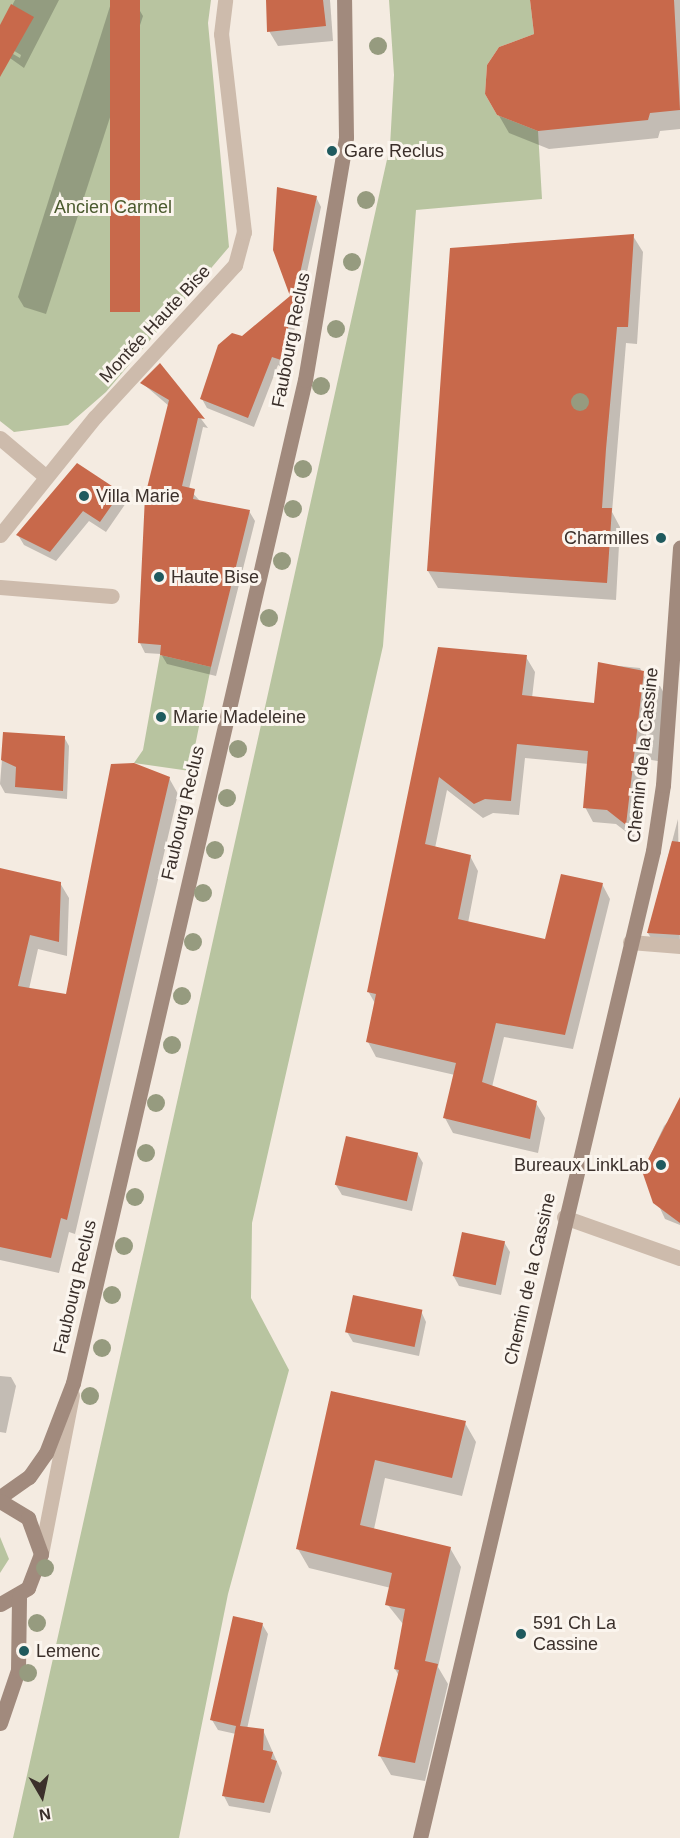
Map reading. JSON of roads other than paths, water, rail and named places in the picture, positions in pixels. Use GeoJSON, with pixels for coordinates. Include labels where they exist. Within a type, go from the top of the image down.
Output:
{"type":"FeatureCollection","features":[{"type":"Feature","properties":{"kind":"main road","name":"Faubourg Reclus"},"geometry":{"type":"LineString","coordinates":[[0,1497],[29,1477],[46,1453],[73,1383],[305,380],[346,137],[344,0]]}},
{"type":"Feature","properties":{"kind":"main road","name":"Chemin de la Cassine"},"geometry":{"type":"LineString","coordinates":[[420,1838],[630,942],[663,785],[680,548]]}},
{"type":"Feature","properties":{"kind":"main road"},"geometry":{"type":"LineString","coordinates":[[0,1501],[28,1518],[40,1554],[35,1577],[19,1596],[0,1604]]}},
{"type":"Feature","properties":{"kind":"main road"},"geometry":{"type":"LineString","coordinates":[[0,1723],[18,1670],[19,1596]]}},
{"type":"Feature","properties":{"kind":"street","name":"Montée Haute Bise"},"geometry":{"type":"LineString","coordinates":[[0,535],[45,476],[235,265],[244,232],[221,34],[225,0]]}},
{"type":"Feature","properties":{"kind":"street"},"geometry":{"type":"LineString","coordinates":[[0,438],[45,476]]}},
{"type":"Feature","properties":{"kind":"street"},"geometry":{"type":"LineString","coordinates":[[0,587],[112,596]]}},
{"type":"Feature","properties":{"kind":"street"},"geometry":{"type":"LineString","coordinates":[[630,942],[680,946]]}},
{"type":"Feature","properties":{"kind":"street"},"geometry":{"type":"LineString","coordinates":[[564,1217],[680,1258]]}},
{"type":"Feature","properties":{"kind":"street","name":"Faubourg Reclus"},"geometry":{"type":"LineString","coordinates":[[40,1554],[63,1456],[73,1383]]}},
{"type":"Feature","properties":{"kind":"place","name":"Gare Reclus"},"geometry":{"type":"Point","coordinates":[332,151]}},
{"type":"Feature","properties":{"kind":"place","name":"Villa Marie"},"geometry":{"type":"Point","coordinates":[84,496]}},
{"type":"Feature","properties":{"kind":"place","name":"Charmilles"},"geometry":{"type":"Point","coordinates":[661,538]}},
{"type":"Feature","properties":{"kind":"place","name":"Haute Bise"},"geometry":{"type":"Point","coordinates":[159,577]}},
{"type":"Feature","properties":{"kind":"place","name":"Marie Madeleine"},"geometry":{"type":"Point","coordinates":[161,717]}},
{"type":"Feature","properties":{"kind":"place","name":"Bureaux LinkLab"},"geometry":{"type":"Point","coordinates":[661,1165]}},
{"type":"Feature","properties":{"kind":"place","name":"591 Ch La Cassine"},"geometry":{"type":"Point","coordinates":[521,1634]}},
{"type":"Feature","properties":{"kind":"place","name":"Lemenc"},"geometry":{"type":"Point","coordinates":[24,1651]}},
{"type":"Feature","properties":{"kind":"park label","name":"Ancien Carmel"},"geometry":{"type":"Point","coordinates":[113,207]}}]}
